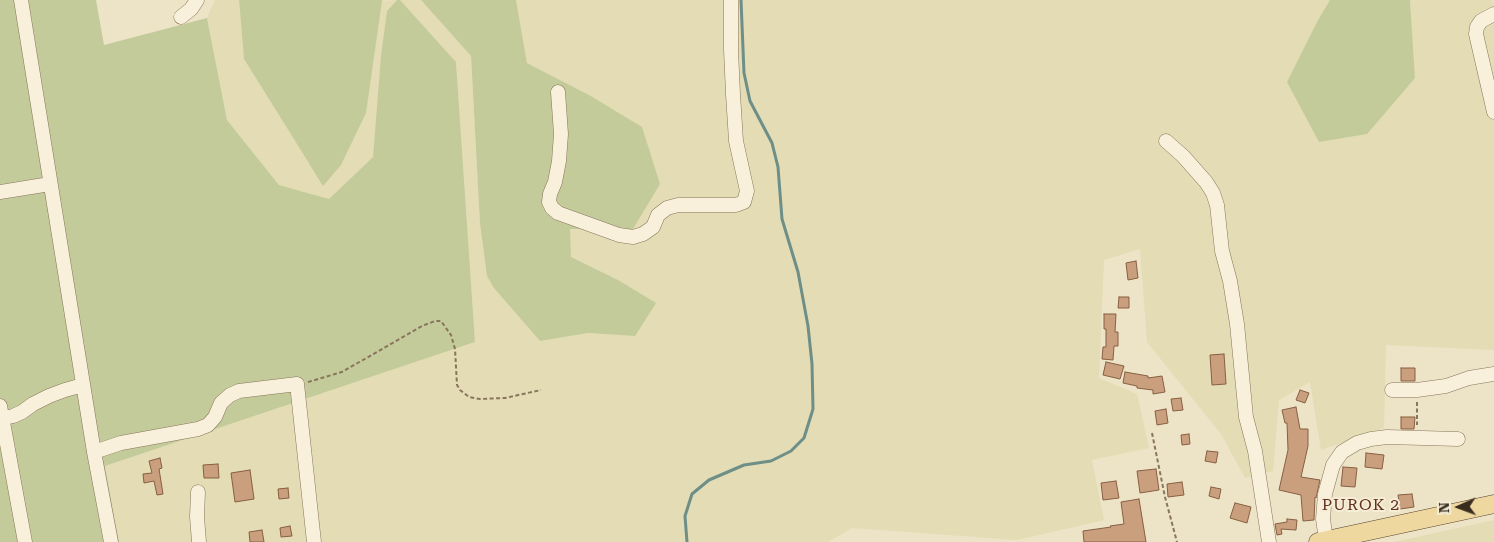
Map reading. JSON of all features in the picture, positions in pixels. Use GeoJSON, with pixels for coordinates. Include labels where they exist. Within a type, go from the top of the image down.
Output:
{"type":"FeatureCollection","features":[{"type":"Feature","properties":{"kind":"main road"},"geometry":{"type":"LineString","coordinates":[[1322,541],[1494,504]]}},
{"type":"Feature","properties":{"kind":"street"},"geometry":{"type":"LineString","coordinates":[[21,0],[94,452],[111,542]]}},
{"type":"Feature","properties":{"kind":"street"},"geometry":{"type":"LineString","coordinates":[[181,17],[191,9],[197,0]]}},
{"type":"Feature","properties":{"kind":"street"},"geometry":{"type":"LineString","coordinates":[[558,92],[559,161],[555,182],[550,194],[550,202],[552,208],[558,213],[619,235],[633,237],[643,234],[653,227],[658,216],[667,208],[678,205],[736,205],[744,202],[747,191],[736,140],[733,94],[731,0]]}},
{"type":"Feature","properties":{"kind":"street"},"geometry":{"type":"LineString","coordinates":[[1494,14],[1481,21],[1477,26],[1476,34],[1494,112]]}},
{"type":"Feature","properties":{"kind":"street"},"geometry":{"type":"LineString","coordinates":[[1166,141],[1184,156],[1206,182],[1218,206],[1222,251],[1230,281],[1237,324],[1244,409],[1256,458],[1268,542]]}},
{"type":"Feature","properties":{"kind":"street"},"geometry":{"type":"LineString","coordinates":[[0,192],[50,184]]}},
{"type":"Feature","properties":{"kind":"street"},"geometry":{"type":"LineString","coordinates":[[1392,390],[1416,390],[1446,386],[1469,378],[1494,374]]}},
{"type":"Feature","properties":{"kind":"street"},"geometry":{"type":"LineString","coordinates":[[94,452],[121,443],[198,429],[208,425],[215,417],[221,403],[230,394],[239,391],[297,384],[314,542]]}},
{"type":"Feature","properties":{"kind":"street"},"geometry":{"type":"LineString","coordinates":[[25,542],[1,414],[22,412],[49,396],[83,385]]}},
{"type":"Feature","properties":{"kind":"street"},"geometry":{"type":"LineString","coordinates":[[1322,541],[1325,494],[1333,465],[1342,452],[1357,443],[1371,438],[1417,437],[1458,439]]}},
{"type":"Feature","properties":{"kind":"street"},"geometry":{"type":"LineString","coordinates":[[198,492],[199,542]]}},
{"type":"Feature","properties":{"kind":"path"},"geometry":{"type":"LineString","coordinates":[[297,384],[342,372],[435,320],[441,321],[451,335],[455,349],[457,385],[469,397],[505,398],[540,390]]}},
{"type":"Feature","properties":{"kind":"path"},"geometry":{"type":"LineString","coordinates":[[1416,390],[1417,437]]}},
{"type":"Feature","properties":{"kind":"path"},"geometry":{"type":"LineString","coordinates":[[1152,434],[1165,497],[1177,542]]}},
{"type":"Feature","properties":{"kind":"shaded area"},"geometry":{"type":"Polygon","coordinates":[[[215,0],[239,0],[244,59],[309,164],[382,1],[397,0],[387,11],[381,55],[373,157],[329,199],[279,185],[227,120],[207,18],[215,0]]]}},
{"type":"Feature","properties":{"kind":"shaded area"},"geometry":{"type":"Polygon","coordinates":[[[400,0],[421,0],[471,56],[480,224],[487,276],[540,341],[588,333],[635,336],[618,280],[570,257],[570,229],[633,229],[589,95],[527,63],[516,0],[1330,0],[1318,20],[1415,78],[1410,0],[1492,0],[1494,5],[1494,350],[1386,345],[1384,428],[1321,450],[1310,382],[1279,400],[1273,471],[1245,478],[1221,434],[1147,342],[1140,249],[1104,260],[1099,378],[1137,394],[1149,448],[1092,460],[1104,520],[1017,540],[852,528],[828,542],[119,542],[105,466],[475,342],[456,62],[400,0]]]}},
{"type":"Feature","properties":{"kind":"shaded area"},"geometry":{"type":"Polygon","coordinates":[[[1494,520],[1494,542],[1394,542],[1494,520]]]}},
{"type":"Feature","properties":{"kind":"green space"},"geometry":{"type":"Polygon","coordinates":[[[0,0],[96,0],[104,45],[207,18],[227,120],[279,185],[329,199],[373,157],[381,55],[387,11],[397,0],[400,0],[456,62],[475,342],[105,466],[119,542],[0,542],[0,0]]]}},
{"type":"Feature","properties":{"kind":"green space"},"geometry":{"type":"Polygon","coordinates":[[[239,0],[383,0],[366,113],[341,165],[323,186],[244,59],[239,0]]]}},
{"type":"Feature","properties":{"kind":"green space"},"geometry":{"type":"Polygon","coordinates":[[[421,0],[516,0],[527,63],[589,95],[642,127],[660,184],[633,229],[570,229],[571,257],[618,280],[656,303],[635,336],[588,333],[540,341],[494,288],[487,276],[480,224],[471,56],[421,0]]]}},
{"type":"Feature","properties":{"kind":"green space"},"geometry":{"type":"Polygon","coordinates":[[[1330,0],[1410,0],[1415,78],[1367,134],[1319,142],[1287,82],[1330,0]]]}},
{"type":"Feature","properties":{"kind":"building"},"geometry":{"type":"Polygon","coordinates":[[[1136,261],[1138,278],[1128,280],[1126,263],[1136,261]]]}},
{"type":"Feature","properties":{"kind":"building"},"geometry":{"type":"Polygon","coordinates":[[[1119,297],[1129,297],[1129,308],[1118,308],[1119,297]]]}},
{"type":"Feature","properties":{"kind":"building"},"geometry":{"type":"Polygon","coordinates":[[[1104,314],[1116,314],[1115,332],[1118,332],[1118,346],[1114,346],[1113,360],[1102,359],[1103,347],[1106,347],[1104,314]]]}},
{"type":"Feature","properties":{"kind":"building"},"geometry":{"type":"Polygon","coordinates":[[[1224,354],[1226,384],[1212,385],[1210,355],[1224,354]]]}},
{"type":"Feature","properties":{"kind":"building"},"geometry":{"type":"Polygon","coordinates":[[[1106,362],[1124,366],[1120,379],[1103,375],[1106,362]]]}},
{"type":"Feature","properties":{"kind":"building"},"geometry":{"type":"Polygon","coordinates":[[[1401,368],[1415,368],[1415,381],[1401,381],[1401,368]]]}},
{"type":"Feature","properties":{"kind":"building"},"geometry":{"type":"Polygon","coordinates":[[[1125,372],[1148,376],[1148,378],[1162,376],[1165,392],[1153,394],[1153,390],[1137,388],[1137,386],[1123,383],[1125,372]]]}},
{"type":"Feature","properties":{"kind":"building"},"geometry":{"type":"Polygon","coordinates":[[[1300,390],[1309,393],[1305,403],[1296,400],[1300,390]]]}},
{"type":"Feature","properties":{"kind":"building"},"geometry":{"type":"Polygon","coordinates":[[[1181,398],[1183,410],[1173,411],[1171,399],[1181,398]]]}},
{"type":"Feature","properties":{"kind":"building"},"geometry":{"type":"Polygon","coordinates":[[[1296,407],[1300,429],[1308,429],[1308,446],[1301,477],[1320,480],[1315,497],[1314,520],[1303,521],[1301,495],[1279,490],[1288,450],[1287,423],[1285,423],[1282,410],[1296,407]]]}},
{"type":"Feature","properties":{"kind":"building"},"geometry":{"type":"Polygon","coordinates":[[[1166,409],[1168,423],[1157,425],[1155,411],[1166,409]]]}},
{"type":"Feature","properties":{"kind":"building"},"geometry":{"type":"Polygon","coordinates":[[[1401,417],[1415,417],[1414,429],[1401,429],[1401,417]]]}},
{"type":"Feature","properties":{"kind":"building"},"geometry":{"type":"Polygon","coordinates":[[[1189,434],[1190,444],[1182,445],[1181,435],[1189,434]]]}},
{"type":"Feature","properties":{"kind":"building"},"geometry":{"type":"Polygon","coordinates":[[[1207,451],[1218,452],[1216,463],[1205,461],[1207,451]]]}},
{"type":"Feature","properties":{"kind":"building"},"geometry":{"type":"Polygon","coordinates":[[[1366,453],[1384,455],[1382,469],[1365,467],[1366,453]]]}},
{"type":"Feature","properties":{"kind":"building"},"geometry":{"type":"Polygon","coordinates":[[[160,458],[162,468],[159,469],[163,494],[157,495],[154,481],[144,483],[143,474],[152,473],[149,461],[160,458]]]}},
{"type":"Feature","properties":{"kind":"building"},"geometry":{"type":"Polygon","coordinates":[[[218,464],[219,478],[204,478],[203,465],[218,464]]]}},
{"type":"Feature","properties":{"kind":"building"},"geometry":{"type":"Polygon","coordinates":[[[1343,467],[1357,468],[1355,487],[1341,486],[1343,467]]]}},
{"type":"Feature","properties":{"kind":"building"},"geometry":{"type":"Polygon","coordinates":[[[1156,469],[1159,490],[1140,493],[1137,471],[1156,469]]]}},
{"type":"Feature","properties":{"kind":"building"},"geometry":{"type":"Polygon","coordinates":[[[250,470],[254,499],[235,502],[231,473],[250,470]]]}},
{"type":"Feature","properties":{"kind":"building"},"geometry":{"type":"Polygon","coordinates":[[[1116,481],[1119,498],[1103,500],[1101,483],[1116,481]]]}},
{"type":"Feature","properties":{"kind":"building"},"geometry":{"type":"Polygon","coordinates":[[[1182,482],[1184,495],[1168,497],[1167,484],[1182,482]]]}},
{"type":"Feature","properties":{"kind":"building"},"geometry":{"type":"Polygon","coordinates":[[[1211,487],[1221,489],[1219,499],[1209,496],[1211,487]]]}},
{"type":"Feature","properties":{"kind":"building"},"geometry":{"type":"Polygon","coordinates":[[[288,488],[289,498],[279,499],[278,489],[288,488]]]}},
{"type":"Feature","properties":{"kind":"building"},"geometry":{"type":"Polygon","coordinates":[[[1412,494],[1414,507],[1400,509],[1398,495],[1412,494]]]}},
{"type":"Feature","properties":{"kind":"building"},"geometry":{"type":"Polygon","coordinates":[[[1139,499],[1146,542],[1084,542],[1083,531],[1124,524],[1121,502],[1139,499]]]}},
{"type":"Feature","properties":{"kind":"building"},"geometry":{"type":"Polygon","coordinates":[[[1235,503],[1251,507],[1247,523],[1230,518],[1235,503]]]}},
{"type":"Feature","properties":{"kind":"building"},"geometry":{"type":"Polygon","coordinates":[[[1287,519],[1297,520],[1296,530],[1281,529],[1282,534],[1277,535],[1275,524],[1287,522],[1287,519]]]}},
{"type":"Feature","properties":{"kind":"building"},"geometry":{"type":"Polygon","coordinates":[[[290,526],[292,536],[281,537],[280,528],[290,526]]]}},
{"type":"Feature","properties":{"kind":"building"},"geometry":{"type":"Polygon","coordinates":[[[262,530],[264,542],[250,542],[249,532],[262,530]]]}},
{"type":"Feature","properties":{"kind":"waterway"},"geometry":{"type":"LineString","coordinates":[[687,542],[685,516],[692,494],[709,480],[744,465],[771,461],[791,451],[804,438],[813,409],[812,364],[808,326],[798,272],[782,219],[778,167],[772,143],[750,101],[744,73],[741,0]]}},
{"type":"Feature","properties":{"kind":"district","name":"PUROK 2"},"geometry":{"type":"Point","coordinates":[1361,505]}}]}
